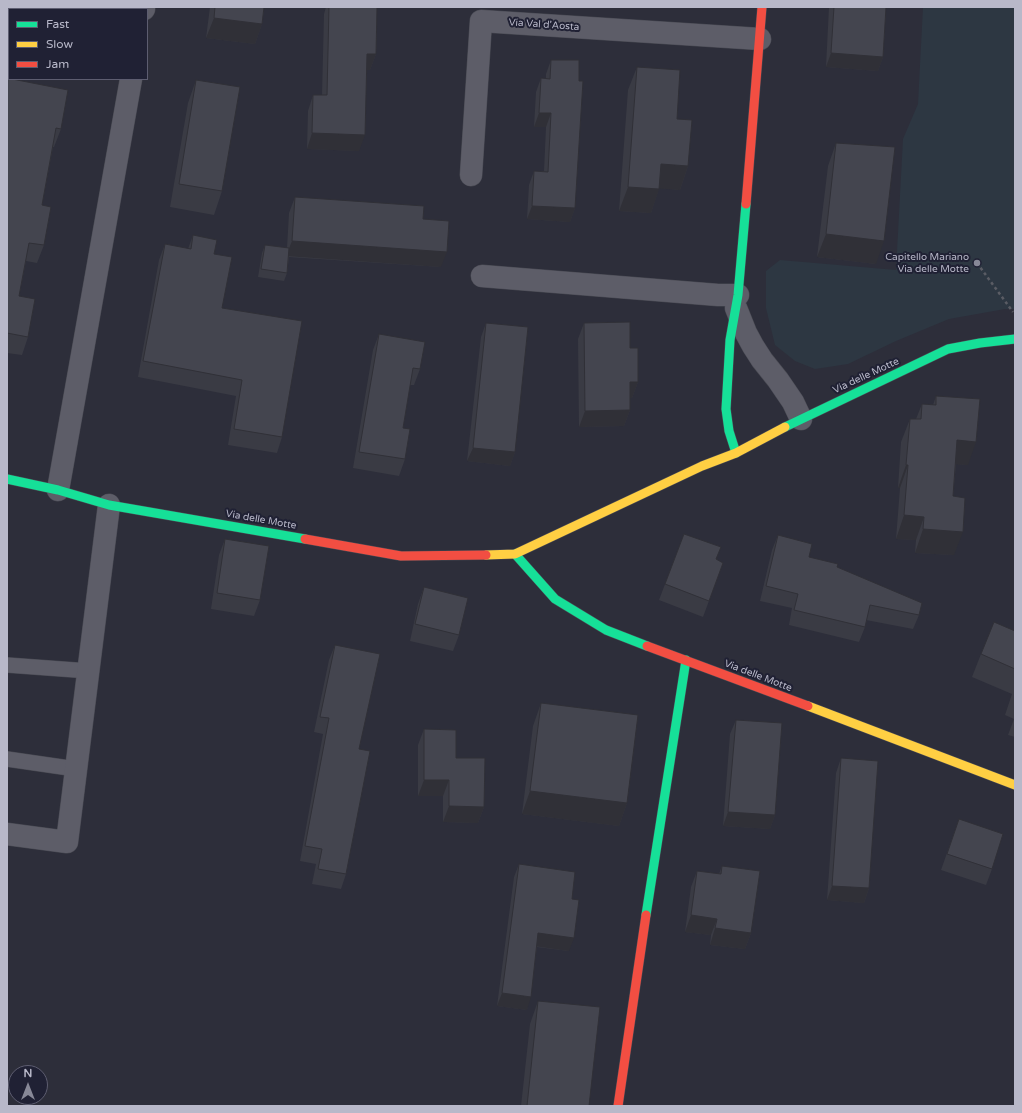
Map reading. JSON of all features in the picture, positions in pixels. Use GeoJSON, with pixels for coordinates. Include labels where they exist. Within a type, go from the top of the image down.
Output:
{"type":"FeatureCollection","features":[{"type":"Feature","properties":{"kind":"street"},"geometry":{"type":"LineString","coordinates":[[736,453],[729,431],[726,409],[730,340],[737,302],[762,7]]}},
{"type":"Feature","properties":{"kind":"street","name":"Via Val d'Aosta"},"geometry":{"type":"LineString","coordinates":[[471,175],[481,21],[760,39]]}},
{"type":"Feature","properties":{"kind":"street"},"geometry":{"type":"LineString","coordinates":[[58,490],[131,80]]}},
{"type":"Feature","properties":{"kind":"street"},"geometry":{"type":"LineString","coordinates":[[482,276],[710,295],[737,302]]}},
{"type":"Feature","properties":{"kind":"street"},"geometry":{"type":"LineString","coordinates":[[737,302],[746,333],[753,346],[786,391],[801,419]]}},
{"type":"Feature","properties":{"kind":"street","name":"Via delle Motte"},"geometry":{"type":"LineString","coordinates":[[7,479],[58,490],[109,505],[401,556],[515,554],[695,470],[736,453],[801,419],[948,349],[980,343],[1015,339]]}},
{"type":"Feature","properties":{"kind":"street"},"geometry":{"type":"LineString","coordinates":[[7,834],[67,842],[109,505]]}},
{"type":"Feature","properties":{"kind":"street","name":"Via delle Motte"},"geometry":{"type":"LineString","coordinates":[[515,554],[555,599],[606,630],[1015,784]]}},
{"type":"Feature","properties":{"kind":"street"},"geometry":{"type":"LineString","coordinates":[[618,1106],[654,858],[686,660]]}},
{"type":"Feature","properties":{"kind":"lane"},"geometry":{"type":"LineString","coordinates":[[7,665],[88,671]]}},
{"type":"Feature","properties":{"kind":"lane"},"geometry":{"type":"LineString","coordinates":[[7,759],[76,769]]}},
{"type":"Feature","properties":{"kind":"path"},"geometry":{"type":"LineString","coordinates":[[977,263],[1014,313],[1014,318]]}},
{"type":"Feature","properties":{"kind":"shaded area"},"geometry":{"type":"Polygon","coordinates":[[[923,7],[1015,7],[1015,309],[1005,309],[949,319],[896,341],[848,364],[815,369],[795,361],[775,345],[766,308],[766,271],[780,260],[896,270],[903,139],[918,104],[923,7]]]}},
{"type":"Feature","properties":{"kind":"building"},"geometry":{"type":"Polygon","coordinates":[[[215,7],[264,7],[262,24],[214,18],[215,7]]]}},
{"type":"Feature","properties":{"kind":"building"},"geometry":{"type":"Polygon","coordinates":[[[329,7],[377,7],[376,54],[367,54],[365,135],[312,133],[313,95],[327,95],[329,7]]]}},
{"type":"Feature","properties":{"kind":"building"},"geometry":{"type":"Polygon","coordinates":[[[834,7],[886,7],[883,57],[831,53],[834,7]]]}},
{"type":"Feature","properties":{"kind":"building"},"geometry":{"type":"Polygon","coordinates":[[[551,60],[579,60],[579,81],[583,81],[575,208],[532,206],[534,171],[548,172],[551,113],[539,113],[541,78],[550,79],[551,60]]]}},
{"type":"Feature","properties":{"kind":"building"},"geometry":{"type":"Polygon","coordinates":[[[637,67],[680,70],[677,119],[692,120],[688,166],[661,164],[659,189],[628,187],[637,67]]]}},
{"type":"Feature","properties":{"kind":"building"},"geometry":{"type":"Polygon","coordinates":[[[7,78],[8,80],[17,80],[68,90],[61,129],[56,128],[42,205],[51,207],[44,245],[29,243],[19,296],[35,299],[28,337],[7,333],[7,78]]]}},
{"type":"Feature","properties":{"kind":"building"},"geometry":{"type":"Polygon","coordinates":[[[196,80],[240,87],[222,191],[179,184],[196,80]]]}},
{"type":"Feature","properties":{"kind":"building"},"geometry":{"type":"Polygon","coordinates":[[[836,143],[895,147],[884,241],[826,234],[836,143]]]}},
{"type":"Feature","properties":{"kind":"building"},"geometry":{"type":"Polygon","coordinates":[[[295,197],[424,206],[423,219],[449,221],[447,252],[292,241],[295,197]]]}},
{"type":"Feature","properties":{"kind":"building"},"geometry":{"type":"Polygon","coordinates":[[[193,235],[217,240],[214,254],[232,257],[222,308],[302,321],[282,437],[234,429],[242,380],[143,361],[165,244],[191,249],[193,235]]]}},
{"type":"Feature","properties":{"kind":"building"},"geometry":{"type":"Polygon","coordinates":[[[265,245],[289,248],[287,273],[261,269],[265,245]]]}},
{"type":"Feature","properties":{"kind":"building"},"geometry":{"type":"Polygon","coordinates":[[[630,322],[630,348],[638,348],[638,382],[630,382],[630,410],[585,411],[584,323],[630,322]]]}},
{"type":"Feature","properties":{"kind":"building"},"geometry":{"type":"Polygon","coordinates":[[[486,323],[528,327],[515,452],[473,448],[486,323]]]}},
{"type":"Feature","properties":{"kind":"building"},"geometry":{"type":"Polygon","coordinates":[[[379,334],[425,342],[420,369],[413,368],[403,428],[410,429],[405,459],[359,452],[379,334]]]}},
{"type":"Feature","properties":{"kind":"building"},"geometry":{"type":"Polygon","coordinates":[[[936,396],[980,399],[976,442],[957,440],[953,496],[965,498],[963,532],[923,529],[924,517],[904,515],[910,419],[921,419],[922,404],[936,405],[936,396]]]}},
{"type":"Feature","properties":{"kind":"building"},"geometry":{"type":"Polygon","coordinates":[[[684,534],[721,547],[716,559],[723,563],[709,601],[665,584],[684,534]]]}},
{"type":"Feature","properties":{"kind":"building"},"geometry":{"type":"Polygon","coordinates":[[[778,535],[812,544],[809,557],[838,564],[837,567],[922,603],[919,615],[870,605],[865,627],[794,610],[798,594],[766,586],[778,535]]]}},
{"type":"Feature","properties":{"kind":"building"},"geometry":{"type":"Polygon","coordinates":[[[225,539],[269,546],[260,600],[217,593],[225,539]]]}},
{"type":"Feature","properties":{"kind":"building"},"geometry":{"type":"Polygon","coordinates":[[[424,587],[468,598],[459,635],[415,624],[424,587]]]}},
{"type":"Feature","properties":{"kind":"building"},"geometry":{"type":"Polygon","coordinates":[[[994,622],[1015,631],[1015,669],[981,654],[994,622]]]}},
{"type":"Feature","properties":{"kind":"building"},"geometry":{"type":"Polygon","coordinates":[[[335,645],[380,654],[359,749],[370,751],[346,874],[318,869],[322,849],[305,846],[329,718],[320,717],[335,645]]]}},
{"type":"Feature","properties":{"kind":"building"},"geometry":{"type":"Polygon","coordinates":[[[541,703],[638,715],[627,803],[530,791],[541,703]]]}},
{"type":"Feature","properties":{"kind":"building"},"geometry":{"type":"Polygon","coordinates":[[[736,720],[782,723],[775,815],[728,812],[736,720]]]}},
{"type":"Feature","properties":{"kind":"building"},"geometry":{"type":"Polygon","coordinates":[[[424,729],[456,730],[456,758],[485,758],[484,807],[449,806],[449,780],[424,780],[424,729]]]}},
{"type":"Feature","properties":{"kind":"building"},"geometry":{"type":"Polygon","coordinates":[[[841,758],[878,761],[869,888],[832,886],[841,758]]]}},
{"type":"Feature","properties":{"kind":"building"},"geometry":{"type":"Polygon","coordinates":[[[959,819],[1003,834],[992,869],[947,854],[959,819]]]}},
{"type":"Feature","properties":{"kind":"building"},"geometry":{"type":"Polygon","coordinates":[[[519,864],[575,872],[572,899],[579,900],[574,938],[538,933],[531,997],[502,993],[519,864]]]}},
{"type":"Feature","properties":{"kind":"building"},"geometry":{"type":"Polygon","coordinates":[[[722,866],[760,871],[751,933],[715,928],[717,919],[691,915],[697,871],[721,874],[722,866]]]}},
{"type":"Feature","properties":{"kind":"building"},"geometry":{"type":"Polygon","coordinates":[[[538,1001],[600,1007],[589,1106],[527,1106],[538,1001]]]}},
{"type":"Feature","properties":{"kind":"traffic: fast"},"geometry":{"type":"LineString","coordinates":[[736,453],[729,431],[726,409],[730,340],[738,295],[746,204]]}},
{"type":"Feature","properties":{"kind":"traffic: fast"},"geometry":{"type":"LineString","coordinates":[[785,427],[948,349],[980,343],[1015,339]]}},
{"type":"Feature","properties":{"kind":"traffic: fast"},"geometry":{"type":"LineString","coordinates":[[7,479],[58,490],[109,505],[305,539]]}},
{"type":"Feature","properties":{"kind":"traffic: fast"},"geometry":{"type":"LineString","coordinates":[[515,554],[555,599],[606,630],[647,646]]}},
{"type":"Feature","properties":{"kind":"traffic: fast"},"geometry":{"type":"LineString","coordinates":[[646,915],[686,660]]}},
{"type":"Feature","properties":{"kind":"traffic: slow"},"geometry":{"type":"LineString","coordinates":[[486,555],[515,554],[702,466],[736,453],[785,427]]}},
{"type":"Feature","properties":{"kind":"traffic: slow"},"geometry":{"type":"LineString","coordinates":[[808,706],[1015,785]]}},
{"type":"Feature","properties":{"kind":"traffic: jam"},"geometry":{"type":"LineString","coordinates":[[746,204],[762,7]]}},
{"type":"Feature","properties":{"kind":"traffic: jam"},"geometry":{"type":"LineString","coordinates":[[305,539],[401,556],[486,555]]}},
{"type":"Feature","properties":{"kind":"traffic: jam"},"geometry":{"type":"LineString","coordinates":[[647,646],[808,706]]}},
{"type":"Feature","properties":{"kind":"traffic: jam"},"geometry":{"type":"LineString","coordinates":[[618,1106],[646,915]]}},
{"type":"Feature","properties":{"kind":"place","name":"Capitello Mariano Via delle Motte"},"geometry":{"type":"Point","coordinates":[977,263]}}]}
